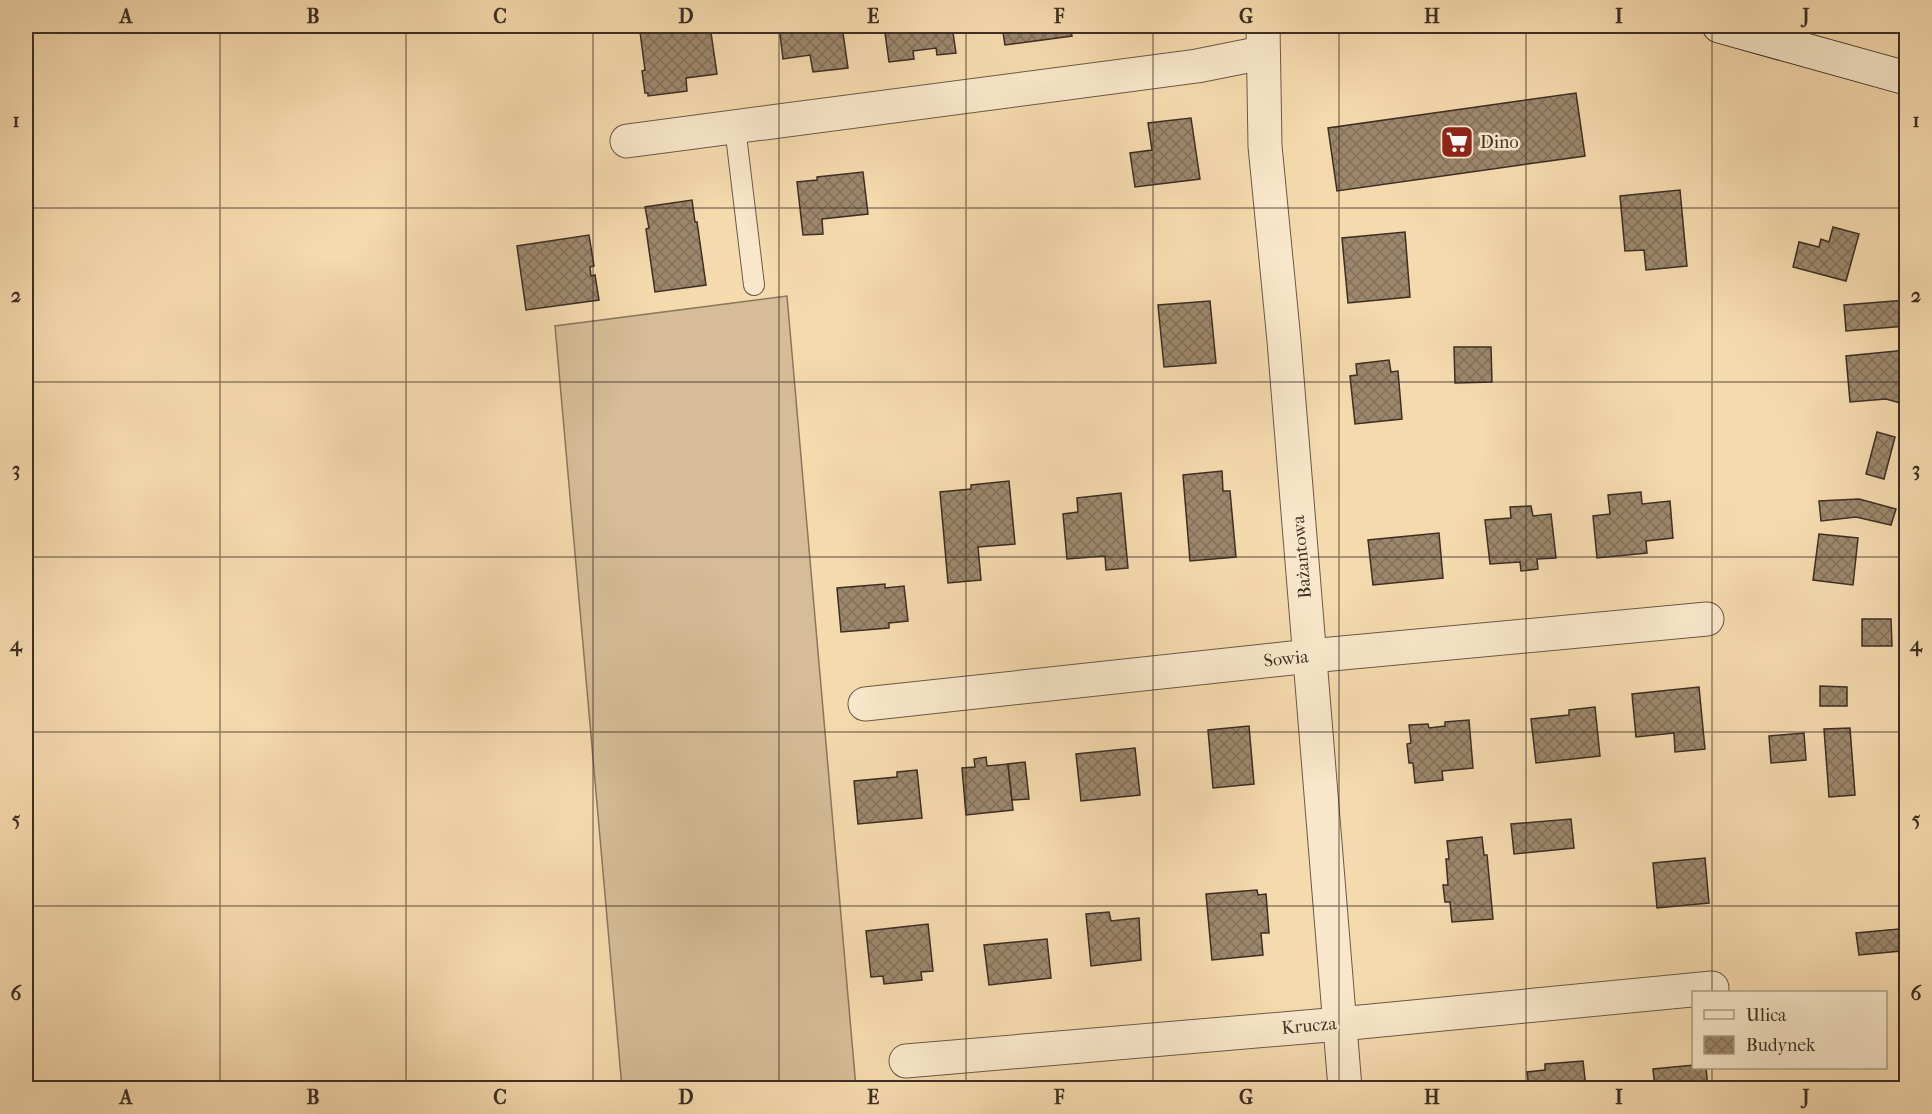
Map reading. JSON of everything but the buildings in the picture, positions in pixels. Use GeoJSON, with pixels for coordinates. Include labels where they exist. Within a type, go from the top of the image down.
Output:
{"type":"FeatureCollection","features":[{"type":"Feature","properties":{"kind":"street"},"geometry":{"type":"LineString","coordinates":[[1719,26],[1906,78]]}},
{"type":"Feature","properties":{"kind":"street"},"geometry":{"type":"LineString","coordinates":[[627,141],[1197,66],[1262,39]]}},
{"type":"Feature","properties":{"kind":"street","name":"Bażantowa"},"geometry":{"type":"LineString","coordinates":[[1262,39],[1265,146],[1285,353],[1345,1089]]}},
{"type":"Feature","properties":{"kind":"street","name":"Sowia"},"geometry":{"type":"LineString","coordinates":[[865,704],[1310,656],[1707,619]]}},
{"type":"Feature","properties":{"kind":"street","name":"Krucza"},"geometry":{"type":"LineString","coordinates":[[906,1061],[1340,1024],[1712,988]]}},
{"type":"Feature","properties":{"kind":"lane"},"geometry":{"type":"LineString","coordinates":[[735,127],[754,285]]}},
{"type":"Feature","properties":{"kind":"shaded area"},"geometry":{"type":"Polygon","coordinates":[[[787,296],[856,1088],[622,1088],[555,326],[787,296]]]}},
{"type":"Feature","properties":{"kind":"place","name":"Dino"},"geometry":{"type":"Point","coordinates":[1457,142]}}]}
